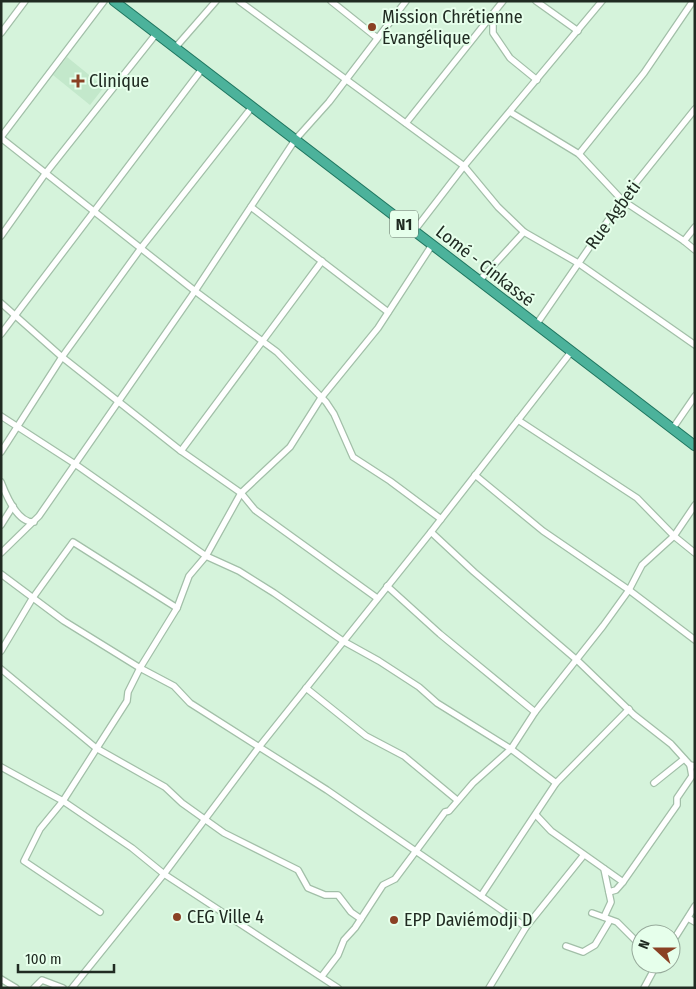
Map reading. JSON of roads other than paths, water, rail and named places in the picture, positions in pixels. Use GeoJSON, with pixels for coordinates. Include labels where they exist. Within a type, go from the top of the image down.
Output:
{"type":"FeatureCollection","features":[{"type":"Feature","properties":{"kind":"highway","name":"Lomé - Cinkassé"},"geometry":{"type":"LineString","coordinates":[[114,1],[695,446]]}},
{"type":"Feature","properties":{"kind":"street"},"geometry":{"type":"LineString","coordinates":[[1,33],[25,1]]}},
{"type":"Feature","properties":{"kind":"street"},"geometry":{"type":"LineString","coordinates":[[104,1],[1,137],[94,214],[277,352],[334,414],[353,457],[390,481],[441,519]]}},
{"type":"Feature","properties":{"kind":"street"},"geometry":{"type":"LineString","coordinates":[[175,48],[216,1]]}},
{"type":"Feature","properties":{"kind":"street"},"geometry":{"type":"LineString","coordinates":[[239,1],[464,166],[498,208],[524,232],[578,263],[695,345]]}},
{"type":"Feature","properties":{"kind":"street"},"geometry":{"type":"LineString","coordinates":[[331,1],[376,38]]}},
{"type":"Feature","properties":{"kind":"street"},"geometry":{"type":"LineString","coordinates":[[1,553],[34,522],[195,291],[295,140],[329,102],[406,1]]}},
{"type":"Feature","properties":{"kind":"street"},"geometry":{"type":"LineString","coordinates":[[406,123],[503,1]]}},
{"type":"Feature","properties":{"kind":"street"},"geometry":{"type":"LineString","coordinates":[[536,1],[578,30]]}},
{"type":"Feature","properties":{"kind":"street"},"geometry":{"type":"LineString","coordinates":[[414,231],[464,166],[602,1]]}},
{"type":"Feature","properties":{"kind":"street"},"geometry":{"type":"LineString","coordinates":[[579,154],[644,73],[693,1]]}},
{"type":"Feature","properties":{"kind":"street"},"geometry":{"type":"LineString","coordinates":[[493,14],[493,33],[510,58],[537,80]]}},
{"type":"Feature","properties":{"kind":"street"},"geometry":{"type":"LineString","coordinates":[[1,236],[45,174],[156,34]]}},
{"type":"Feature","properties":{"kind":"street"},"geometry":{"type":"LineString","coordinates":[[1,334],[94,214],[202,69]]}},
{"type":"Feature","properties":{"kind":"street"},"geometry":{"type":"LineString","coordinates":[[1,452],[62,357],[141,248],[252,108]]}},
{"type":"Feature","properties":{"kind":"street","name":"Rue Agbeti"},"geometry":{"type":"LineString","coordinates":[[536,325],[622,200],[695,109]]}},
{"type":"Feature","properties":{"kind":"street"},"geometry":{"type":"LineString","coordinates":[[510,112],[579,154],[622,200],[695,250]]}},
{"type":"Feature","properties":{"kind":"street"},"geometry":{"type":"LineString","coordinates":[[251,207],[388,312]]}},
{"type":"Feature","properties":{"kind":"street"},"geometry":{"type":"LineString","coordinates":[[684,241],[695,227]]}},
{"type":"Feature","properties":{"kind":"street"},"geometry":{"type":"LineString","coordinates":[[479,281],[524,232]]}},
{"type":"Feature","properties":{"kind":"street"},"geometry":{"type":"LineString","coordinates":[[100,912],[24,861],[40,829],[63,801],[128,701],[128,692],[140,668],[177,608],[189,576],[206,556],[241,493],[290,447],[321,398],[347,368],[388,312],[432,246]]}},
{"type":"Feature","properties":{"kind":"street"},"geometry":{"type":"LineString","coordinates":[[180,451],[322,262]]}},
{"type":"Feature","properties":{"kind":"street"},"geometry":{"type":"LineString","coordinates":[[1,303],[117,402],[180,451],[241,493],[255,510],[377,598]]}},
{"type":"Feature","properties":{"kind":"street"},"geometry":{"type":"LineString","coordinates":[[72,988],[164,874],[259,747],[431,532],[571,352]]}},
{"type":"Feature","properties":{"kind":"street"},"geometry":{"type":"LineString","coordinates":[[673,428],[695,396]]}},
{"type":"Feature","properties":{"kind":"street"},"geometry":{"type":"LineString","coordinates":[[1,416],[75,464],[206,556],[239,571],[274,593],[343,642],[379,661],[419,687],[437,703],[511,749],[556,783]]}},
{"type":"Feature","properties":{"kind":"street"},"geometry":{"type":"LineString","coordinates":[[518,420],[637,498],[674,536],[695,553]]}},
{"type":"Feature","properties":{"kind":"street"},"geometry":{"type":"LineString","coordinates":[[475,474],[543,531],[629,590],[695,640]]}},
{"type":"Feature","properties":{"kind":"street"},"geometry":{"type":"LineString","coordinates":[[1,482],[13,506],[23,518],[34,522]]}},
{"type":"Feature","properties":{"kind":"street"},"geometry":{"type":"LineString","coordinates":[[322,976],[338,955],[344,940],[383,885],[395,879],[445,812],[449,811],[473,782],[511,749],[535,712],[578,660],[629,590],[642,565],[674,536],[695,505]]}},
{"type":"Feature","properties":{"kind":"street"},"geometry":{"type":"LineString","coordinates":[[1,525],[13,506]]}},
{"type":"Feature","properties":{"kind":"street"},"geometry":{"type":"LineString","coordinates":[[431,532],[474,572],[578,660],[629,710],[671,744],[692,766],[692,776],[677,798],[677,805],[623,882],[616,890],[609,892]]}},
{"type":"Feature","properties":{"kind":"street"},"geometry":{"type":"LineString","coordinates":[[1,651],[32,599],[73,542],[177,608]]}},
{"type":"Feature","properties":{"kind":"street"},"geometry":{"type":"LineString","coordinates":[[1,574],[32,599],[140,668],[174,686],[190,703],[416,850],[526,927]]}},
{"type":"Feature","properties":{"kind":"street"},"geometry":{"type":"LineString","coordinates":[[387,586],[440,634],[535,712]]}},
{"type":"Feature","properties":{"kind":"street"},"geometry":{"type":"LineString","coordinates":[[1,670],[96,748],[165,787],[182,803],[224,833],[298,870],[308,888],[325,896],[338,895],[351,912],[361,918]]}},
{"type":"Feature","properties":{"kind":"street"},"geometry":{"type":"LineString","coordinates":[[306,688],[366,736],[404,756],[457,800]]}},
{"type":"Feature","properties":{"kind":"street"},"geometry":{"type":"LineString","coordinates":[[481,896],[556,783],[629,710]]}},
{"type":"Feature","properties":{"kind":"street"},"geometry":{"type":"LineString","coordinates":[[654,783],[684,759]]}},
{"type":"Feature","properties":{"kind":"street"},"geometry":{"type":"LineString","coordinates":[[1,767],[63,801],[132,848],[164,874],[338,988]]}},
{"type":"Feature","properties":{"kind":"street"},"geometry":{"type":"LineString","coordinates":[[536,815],[551,831],[583,856],[623,882]]}},
{"type":"Feature","properties":{"kind":"street"},"geometry":{"type":"LineString","coordinates":[[489,988],[526,927],[583,856]]}},
{"type":"Feature","properties":{"kind":"street"},"geometry":{"type":"LineString","coordinates":[[604,869],[611,902],[604,917]]}},
{"type":"Feature","properties":{"kind":"street"},"geometry":{"type":"LineString","coordinates":[[681,929],[695,906]]}},
{"type":"Feature","properties":{"kind":"street"},"geometry":{"type":"LineString","coordinates":[[592,913],[617,922],[631,936]]}},
{"type":"Feature","properties":{"kind":"street"},"geometry":{"type":"LineString","coordinates":[[688,918],[695,922]]}},
{"type":"Feature","properties":{"kind":"street"},"geometry":{"type":"LineString","coordinates":[[566,946],[583,952],[595,945],[610,920]]}},
{"type":"Feature","properties":{"kind":"street"},"geometry":{"type":"LineString","coordinates":[[644,988],[652,974]]}},
{"type":"Feature","properties":{"kind":"street"},"geometry":{"type":"LineString","coordinates":[[1,980],[16,988]]}},
{"type":"Feature","properties":{"kind":"street"},"geometry":{"type":"LineString","coordinates":[[34,988],[42,980],[63,988]]}},
{"type":"Feature","properties":{"kind":"place","name":"Mission Chrétienne Évangélique"},"geometry":{"type":"Point","coordinates":[372,27]}},
{"type":"Feature","properties":{"kind":"place","name":"Clinique"},"geometry":{"type":"Point","coordinates":[78,81]}},
{"type":"Feature","properties":{"kind":"place","name":"CEG Ville 4"},"geometry":{"type":"Point","coordinates":[177,917]}},
{"type":"Feature","properties":{"kind":"place","name":"EPP Daviémodji D"},"geometry":{"type":"Point","coordinates":[394,920]}}]}
